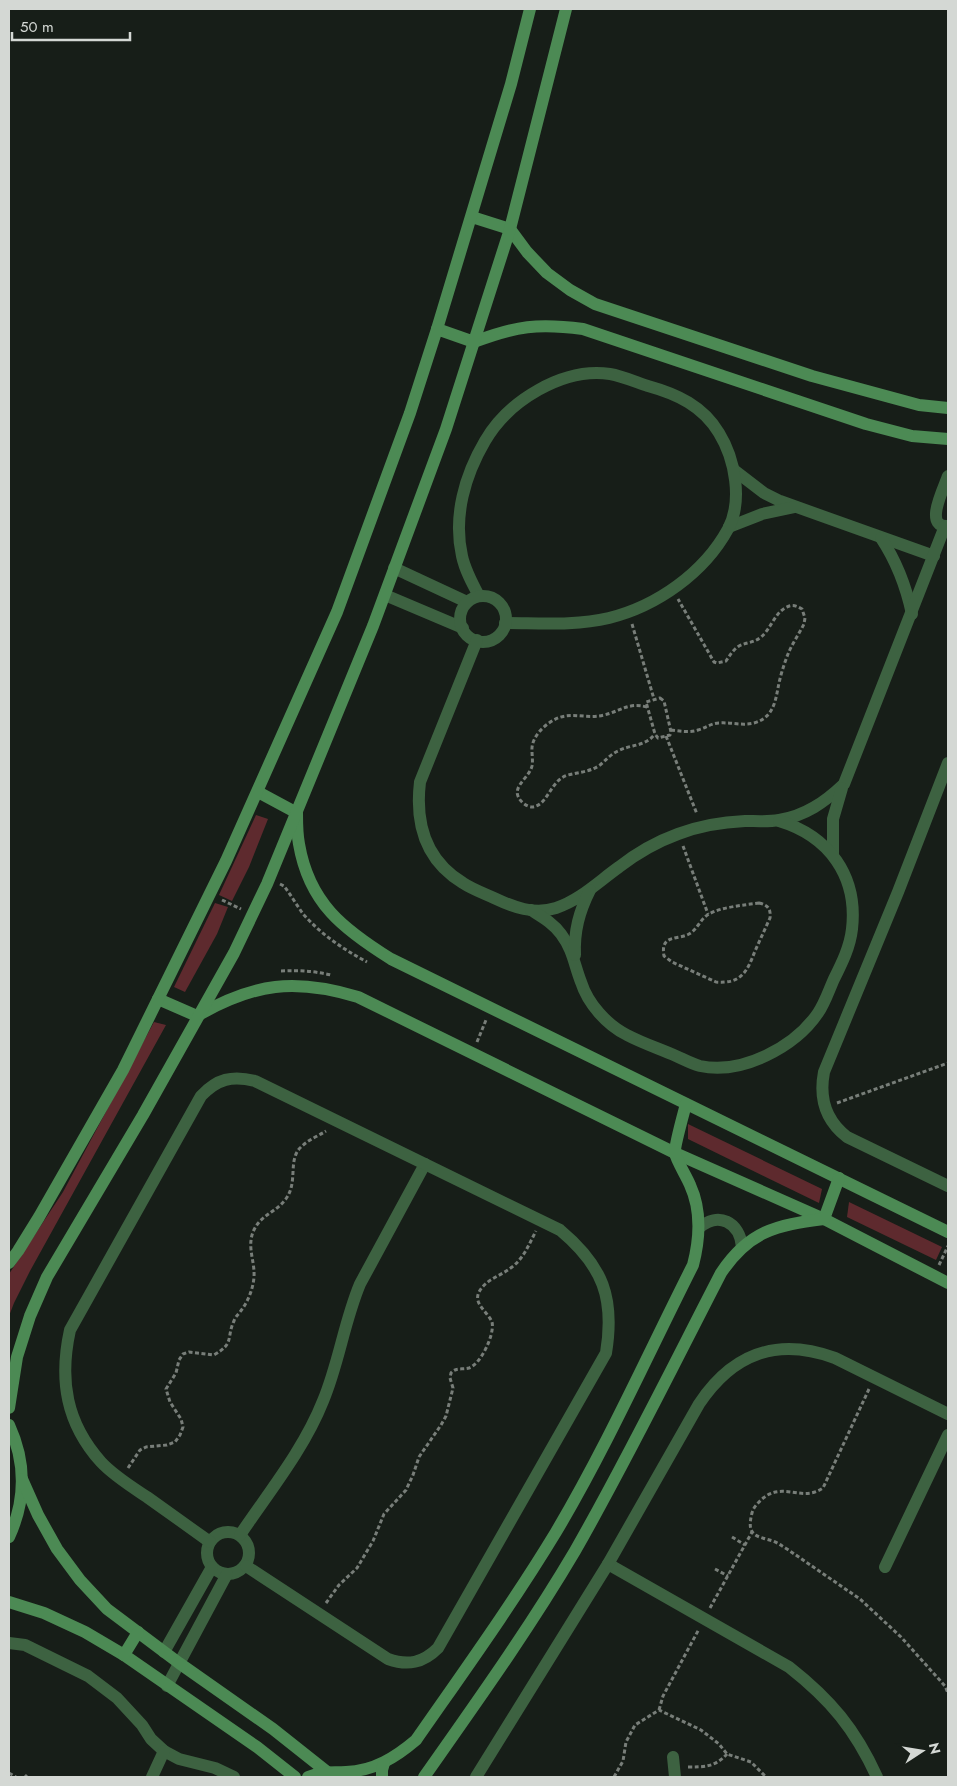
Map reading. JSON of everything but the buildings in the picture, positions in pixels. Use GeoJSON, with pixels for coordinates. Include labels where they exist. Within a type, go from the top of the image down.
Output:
{"type":"FeatureCollection","features":[{"type":"Feature","properties":{"kind":"street"},"geometry":{"type":"LineString","coordinates":[[9,1263],[39,1217],[123,1070],[210,895],[258,792],[337,612],[410,414],[438,329],[511,84],[530,9]]}},
{"type":"Feature","properties":{"kind":"street"},"geometry":{"type":"LineString","coordinates":[[9,1408],[17,1357],[30,1316],[47,1277],[143,1115],[234,953],[267,884],[374,626],[446,429],[510,229],[566,9]]}},
{"type":"Feature","properties":{"kind":"street"},"geometry":{"type":"LineString","coordinates":[[472,217],[510,229],[527,252],[548,273],[570,290],[596,304],[820,378],[919,405],[948,408]]}},
{"type":"Feature","properties":{"kind":"street"},"geometry":{"type":"LineString","coordinates":[[438,329],[474,342],[500,332],[527,326],[555,325],[583,329],[866,424],[912,436],[948,439]]}},
{"type":"Feature","properties":{"kind":"street"},"geometry":{"type":"LineString","coordinates":[[473,599],[469,578],[462,558],[459,536],[460,509],[468,478],[486,438],[502,418],[525,398],[551,384],[570,377],[589,374],[609,374],[672,393],[690,403],[706,416],[719,432],[729,451],[734,470],[736,490],[729,528],[713,551],[694,571],[672,589],[651,602],[608,618],[587,622],[505,623]]}},
{"type":"Feature","properties":{"kind":"street"},"geometry":{"type":"LineString","coordinates":[[734,470],[764,492],[797,507],[934,556]]}},
{"type":"Feature","properties":{"kind":"street"},"geometry":{"type":"LineString","coordinates":[[833,854],[833,819],[844,784],[947,526],[936,521],[935,514],[948,476]]}},
{"type":"Feature","properties":{"kind":"street"},"geometry":{"type":"LineString","coordinates":[[729,528],[762,514],[797,507]]}},
{"type":"Feature","properties":{"kind":"street"},"geometry":{"type":"LineString","coordinates":[[881,538],[901,574],[912,614]]}},
{"type":"Feature","properties":{"kind":"street"},"geometry":{"type":"LineString","coordinates":[[394,568],[473,599]]}},
{"type":"Feature","properties":{"kind":"street"},"geometry":{"type":"LineString","coordinates":[[385,595],[463,628]]}},
{"type":"Feature","properties":{"kind":"street"},"geometry":{"type":"LineString","coordinates":[[485,596],[497,600],[504,610],[505,623],[503,629],[495,638],[483,642],[471,638],[463,628],[460,617],[464,607],[473,599],[485,596]]}},
{"type":"Feature","properties":{"kind":"street"},"geometry":{"type":"LineString","coordinates":[[477,640],[420,782],[418,801],[419,821],[425,840],[434,857],[448,872],[463,884],[508,905],[531,910],[553,909],[574,901],[639,852],[678,834],[702,826],[743,821],[777,821],[796,816],[814,808],[844,784]]}},
{"type":"Feature","properties":{"kind":"street"},"geometry":{"type":"LineString","coordinates":[[948,763],[898,892],[824,1072],[822,1096],[824,1107],[833,1124],[846,1137],[948,1186]]}},
{"type":"Feature","properties":{"kind":"street"},"geometry":{"type":"LineString","coordinates":[[258,792],[297,813]]}},
{"type":"Feature","properties":{"kind":"street"},"geometry":{"type":"LineString","coordinates":[[297,813],[298,842],[305,871],[318,897],[337,920],[363,941],[391,959],[948,1232]]}},
{"type":"Feature","properties":{"kind":"street"},"geometry":{"type":"LineString","coordinates":[[591,888],[577,923],[574,941],[575,960],[581,983],[592,1004],[607,1021],[626,1035],[700,1066],[720,1067],[739,1065],[758,1059],[776,1051],[792,1040],[807,1027],[819,1012],[848,949],[852,930],[853,911],[850,892],[833,854],[809,833],[777,821]]}},
{"type":"Feature","properties":{"kind":"street"},"geometry":{"type":"LineString","coordinates":[[531,910],[550,922],[560,933],[575,960]]}},
{"type":"Feature","properties":{"kind":"street"},"geometry":{"type":"LineString","coordinates":[[198,1016],[222,1002],[257,990],[276,986],[304,985],[331,989],[358,997],[675,1153],[824,1219],[948,1283]]}},
{"type":"Feature","properties":{"kind":"street"},"geometry":{"type":"LineString","coordinates":[[158,1000],[198,1016]]}},
{"type":"Feature","properties":{"kind":"street"},"geometry":{"type":"LineString","coordinates":[[210,1542],[102,1464],[87,1445],[76,1424],[68,1401],[64,1378],[70,1330],[201,1096],[209,1087],[220,1081],[244,1078],[255,1081],[560,1230],[578,1245],[592,1263],[603,1284],[609,1307],[610,1330],[606,1354],[438,1648],[430,1656],[410,1664],[388,1660],[246,1566]]}},
{"type":"Feature","properties":{"kind":"street"},"geometry":{"type":"LineString","coordinates":[[308,1777],[366,1769],[401,1753],[416,1740],[507,1609],[556,1530],[603,1446],[693,1265],[698,1247],[697,1207],[691,1187],[675,1153],[686,1104]]}},
{"type":"Feature","properties":{"kind":"street"},"geometry":{"type":"LineString","coordinates":[[240,1535],[296,1452],[316,1418],[333,1374],[352,1304],[360,1284],[425,1164]]}},
{"type":"Feature","properties":{"kind":"street"},"geometry":{"type":"LineString","coordinates":[[824,1219],[839,1178]]}},
{"type":"Feature","properties":{"kind":"street"},"geometry":{"type":"LineString","coordinates":[[424,1777],[527,1625],[574,1551],[730,1259],[742,1247],[762,1234],[783,1225],[824,1219]]}},
{"type":"Feature","properties":{"kind":"street"},"geometry":{"type":"LineString","coordinates":[[699,1228],[712,1220],[727,1222],[739,1232],[742,1247]]}},
{"type":"Feature","properties":{"kind":"street"},"geometry":{"type":"LineString","coordinates":[[476,1777],[608,1564],[699,1404],[710,1388],[732,1368],[758,1354],[777,1349],[797,1348],[817,1351],[948,1414]]}},
{"type":"Feature","properties":{"kind":"street"},"geometry":{"type":"LineString","coordinates":[[9,1425],[18,1450],[22,1479],[21,1502],[9,1537]]}},
{"type":"Feature","properties":{"kind":"street"},"geometry":{"type":"LineString","coordinates":[[885,1566],[948,1434]]}},
{"type":"Feature","properties":{"kind":"street"},"geometry":{"type":"LineString","coordinates":[[22,1479],[38,1515],[52,1540],[80,1580],[107,1609],[179,1663],[273,1729],[330,1774]]}},
{"type":"Feature","properties":{"kind":"street"},"geometry":{"type":"LineString","coordinates":[[229,1531],[240,1535],[250,1549],[246,1566],[237,1573],[227,1574],[212,1567],[207,1555],[210,1542],[218,1534],[224,1532],[229,1531]]}},
{"type":"Feature","properties":{"kind":"street"},"geometry":{"type":"LineString","coordinates":[[608,1564],[789,1667],[812,1685],[833,1706],[851,1729],[867,1754],[877,1777]]}},
{"type":"Feature","properties":{"kind":"street"},"geometry":{"type":"LineString","coordinates":[[164,1652],[212,1567]]}},
{"type":"Feature","properties":{"kind":"street"},"geometry":{"type":"LineString","coordinates":[[167,1686],[227,1574]]}},
{"type":"Feature","properties":{"kind":"street"},"geometry":{"type":"LineString","coordinates":[[9,1602],[44,1613],[85,1632],[124,1655],[257,1747],[294,1777]]}},
{"type":"Feature","properties":{"kind":"street"},"geometry":{"type":"LineString","coordinates":[[124,1655],[138,1632]]}},
{"type":"Feature","properties":{"kind":"street"},"geometry":{"type":"LineString","coordinates":[[9,1643],[25,1645],[88,1676],[117,1698],[142,1725],[151,1739],[164,1751],[179,1759],[215,1768],[234,1777]]}},
{"type":"Feature","properties":{"kind":"street"},"geometry":{"type":"LineString","coordinates":[[152,1777],[164,1751]]}},
{"type":"Feature","properties":{"kind":"street"},"geometry":{"type":"LineString","coordinates":[[382,1777],[384,1762]]}},
{"type":"Feature","properties":{"kind":"path"},"geometry":{"type":"LineString","coordinates":[[671,730],[689,732],[722,722],[756,723],[766,717],[773,709],[788,655],[804,624],[805,618],[802,609],[793,605],[788,606],[779,614],[762,636],[750,644],[739,646],[729,655],[726,661],[717,663],[714,662],[672,589]]}},
{"type":"Feature","properties":{"kind":"path"},"geometry":{"type":"LineString","coordinates":[[628,612],[654,699]]}},
{"type":"Feature","properties":{"kind":"path"},"geometry":{"type":"LineString","coordinates":[[660,698],[664,701],[671,730],[670,735],[658,738],[655,734],[646,702],[654,699],[660,698]]}},
{"type":"Feature","properties":{"kind":"path"},"geometry":{"type":"LineString","coordinates":[[647,708],[635,705],[604,715],[568,715],[550,721],[534,741],[532,766],[530,772],[518,788],[518,795],[526,805],[533,807],[539,805],[546,799],[550,789],[564,776],[591,770],[616,751],[644,743],[655,734]]}},
{"type":"Feature","properties":{"kind":"path"},"geometry":{"type":"LineString","coordinates":[[666,736],[702,826]]}},
{"type":"Feature","properties":{"kind":"path"},"geometry":{"type":"LineString","coordinates":[[678,834],[708,914]]}},
{"type":"Feature","properties":{"kind":"path"},"geometry":{"type":"LineString","coordinates":[[274,886],[279,884],[284,886],[304,914],[334,943],[371,964]]}},
{"type":"Feature","properties":{"kind":"path"},"geometry":{"type":"LineString","coordinates":[[210,895],[253,914]]}},
{"type":"Feature","properties":{"kind":"path"},"geometry":{"type":"LineString","coordinates":[[759,904],[764,904],[769,908],[770,918],[747,971],[736,979],[723,983],[716,982],[672,962],[664,956],[664,947],[668,940],[690,933],[708,914],[759,904]]}},
{"type":"Feature","properties":{"kind":"path"},"geometry":{"type":"LineString","coordinates":[[277,972],[310,971],[335,976]]}},
{"type":"Feature","properties":{"kind":"path"},"geometry":{"type":"LineString","coordinates":[[473,1054],[491,1008]]}},
{"type":"Feature","properties":{"kind":"path"},"geometry":{"type":"LineString","coordinates":[[476,1017],[485,1022]]}},
{"type":"Feature","properties":{"kind":"path"},"geometry":{"type":"LineString","coordinates":[[469,1035],[478,1039]]}},
{"type":"Feature","properties":{"kind":"path"},"geometry":{"type":"LineString","coordinates":[[824,1107],[948,1063]]}},
{"type":"Feature","properties":{"kind":"path"},"geometry":{"type":"LineString","coordinates":[[121,1479],[140,1450],[146,1447],[175,1442],[180,1435],[183,1427],[181,1419],[170,1402],[166,1389],[176,1373],[179,1360],[183,1354],[189,1352],[214,1355],[226,1346],[230,1339],[234,1321],[246,1304],[253,1286],[254,1266],[251,1243],[259,1222],[278,1208],[291,1191],[294,1181],[294,1158],[300,1148],[340,1122]]}},
{"type":"Feature","properties":{"kind":"path"},"geometry":{"type":"LineString","coordinates":[[319,1614],[339,1584],[357,1568],[373,1541],[384,1514],[406,1490],[419,1457],[446,1416],[453,1388],[450,1378],[451,1373],[456,1369],[469,1368],[479,1362],[492,1333],[492,1323],[478,1303],[477,1296],[480,1289],[518,1262],[542,1221]]}},
{"type":"Feature","properties":{"kind":"path"},"geometry":{"type":"LineString","coordinates":[[934,1276],[948,1245]]}},
{"type":"Feature","properties":{"kind":"path"},"geometry":{"type":"LineString","coordinates":[[874,1377],[823,1488],[816,1493],[793,1493],[781,1490],[766,1495],[753,1509],[751,1518],[752,1532],[758,1538],[775,1542],[787,1549],[860,1600],[901,1637],[945,1686],[948,1693]]}},
{"type":"Feature","properties":{"kind":"path"},"geometry":{"type":"LineString","coordinates":[[732,1536],[745,1545]]}},
{"type":"Feature","properties":{"kind":"path"},"geometry":{"type":"LineString","coordinates":[[715,1569],[728,1576]]}},
{"type":"Feature","properties":{"kind":"path"},"geometry":{"type":"LineString","coordinates":[[614,1777],[623,1761],[626,1742],[635,1725],[659,1710],[701,1730],[719,1744],[727,1754],[751,1762],[766,1777]]}},
{"type":"Feature","properties":{"kind":"path"},"geometry":{"type":"LineString","coordinates":[[674,1767],[707,1768],[721,1761],[727,1754]]}},
{"type":"Feature","properties":{"kind":"path"},"geometry":{"type":"LineString","coordinates":[[9,1772],[16,1777]]}},
{"type":"Feature","properties":{"kind":"shaded area"},"geometry":{"type":"Polygon","coordinates":[[[256,815],[268,819],[249,867],[232,901],[219,895],[256,815]]]}},
{"type":"Feature","properties":{"kind":"shaded area"},"geometry":{"type":"Polygon","coordinates":[[[215,903],[228,907],[217,934],[185,992],[174,987],[215,903]]]}},
{"type":"Feature","properties":{"kind":"shaded area"},"geometry":{"type":"Polygon","coordinates":[[[154,1022],[166,1025],[30,1271],[9,1316],[9,1274],[63,1192],[154,1022]]]}},
{"type":"Feature","properties":{"kind":"shaded area"},"geometry":{"type":"Polygon","coordinates":[[[688,1124],[822,1189],[819,1203],[688,1139],[688,1124]]]}},
{"type":"Feature","properties":{"kind":"shaded area"},"geometry":{"type":"Polygon","coordinates":[[[849,1202],[942,1247],[936,1260],[847,1217],[849,1202]]]}}]}
